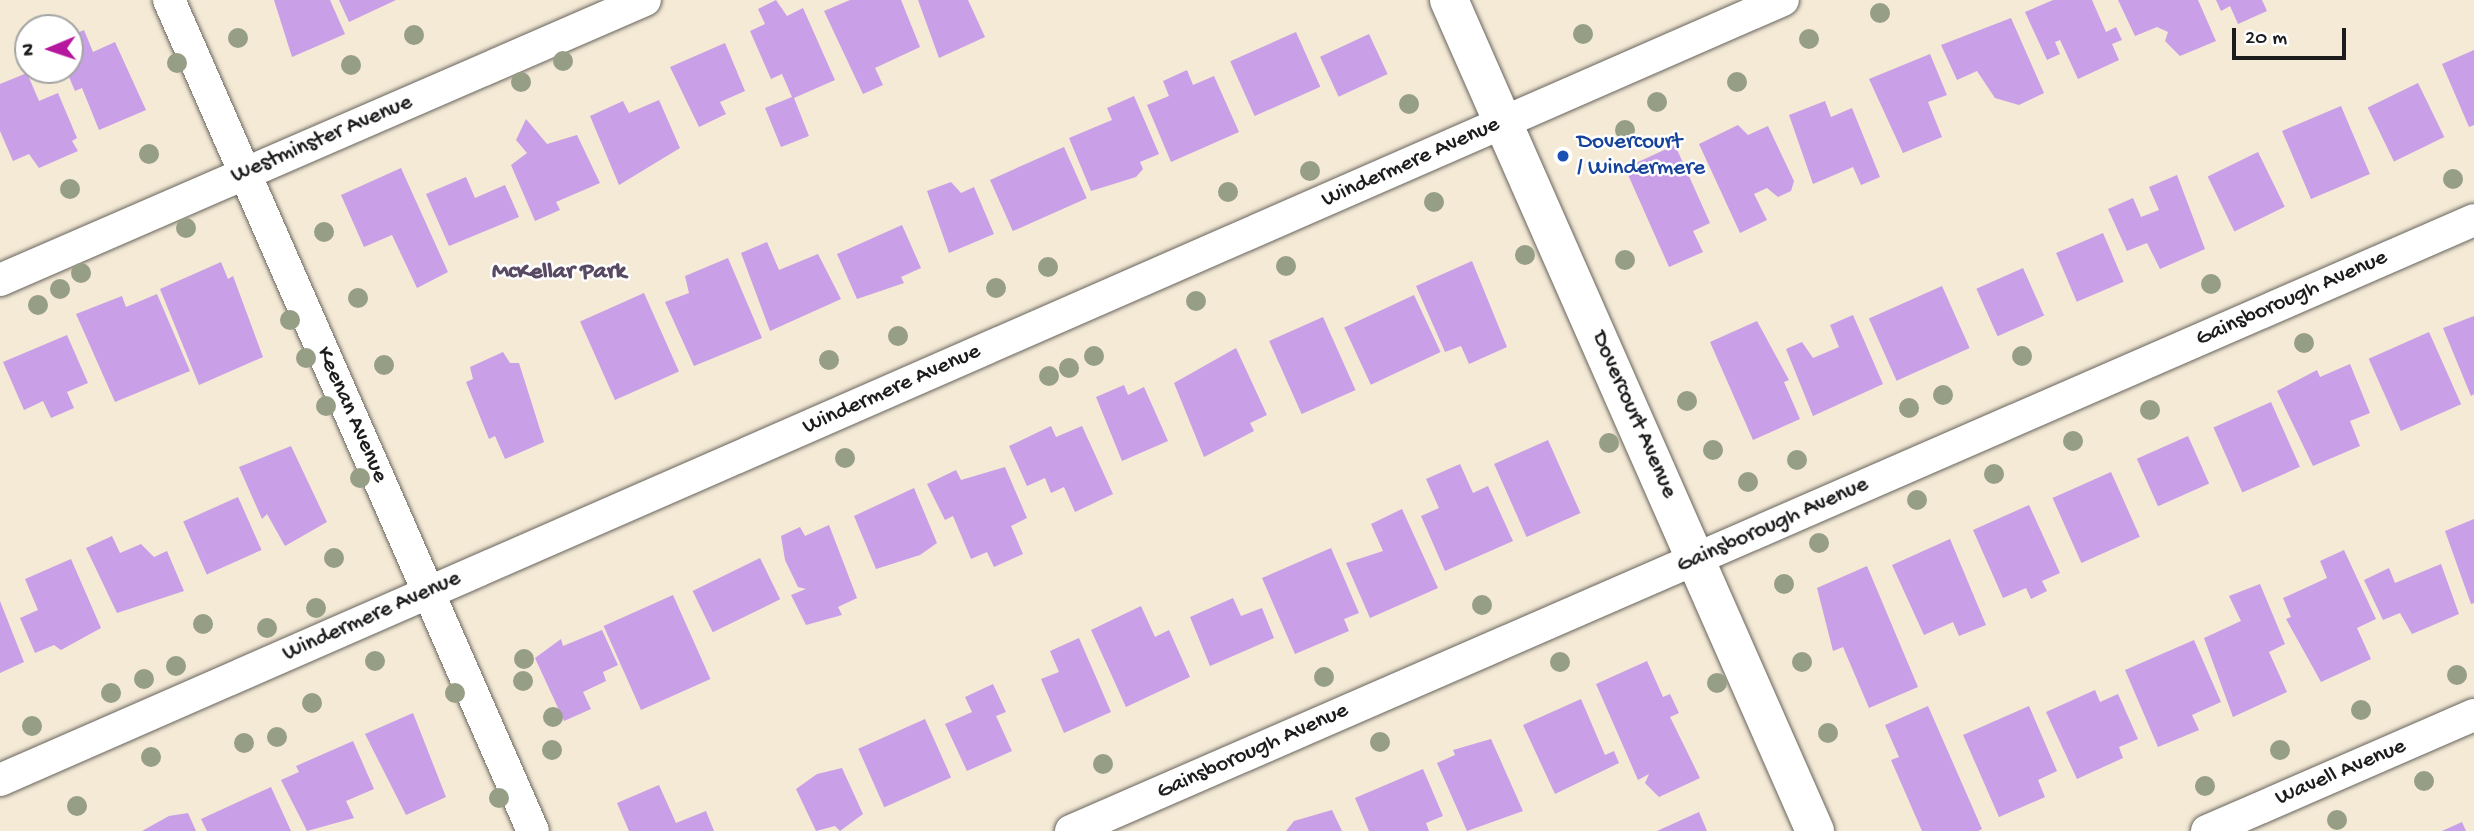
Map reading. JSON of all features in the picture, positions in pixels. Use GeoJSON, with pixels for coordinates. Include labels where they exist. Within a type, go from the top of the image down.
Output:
{"type":"FeatureCollection","features":[{"type":"Feature","properties":{"kind":"street","name":"Keenan Avenue"},"geometry":{"type":"LineString","coordinates":[[169,0],[533,831]]}},
{"type":"Feature","properties":{"kind":"street","name":"Westminster Avenue"},"geometry":{"type":"LineString","coordinates":[[0,280],[645,0]]}},
{"type":"Feature","properties":{"kind":"street","name":"Dovercourt Avenue"},"geometry":{"type":"LineString","coordinates":[[1449,0],[1815,831]]}},
{"type":"Feature","properties":{"kind":"street","name":"Windermere Avenue"},"geometry":{"type":"LineString","coordinates":[[0,780],[1783,0]]}},
{"type":"Feature","properties":{"kind":"street","name":"Gainsborough Avenue"},"geometry":{"type":"LineString","coordinates":[[1071,831],[2474,220]]}},
{"type":"Feature","properties":{"kind":"street","name":"Wavell Avenue"},"geometry":{"type":"LineString","coordinates":[[2207,831],[2474,715]]}},
{"type":"Feature","properties":{"kind":"building"},"geometry":{"type":"Polygon","coordinates":[[[274,0],[330,0],[345,34],[292,57],[274,0]]]}},
{"type":"Feature","properties":{"kind":"building"},"geometry":{"type":"Polygon","coordinates":[[[339,0],[396,0],[349,22],[339,0]]]}},
{"type":"Feature","properties":{"kind":"building"},"geometry":{"type":"Polygon","coordinates":[[[776,0],[787,16],[803,8],[835,80],[794,98],[809,136],[781,147],[765,108],[792,97],[782,74],[771,79],[750,31],[765,24],[758,9],[776,0]]]}},
{"type":"Feature","properties":{"kind":"building"},"geometry":{"type":"Polygon","coordinates":[[[850,0],[901,0],[920,47],[875,68],[883,85],[863,94],[824,11],[850,0]]]}},
{"type":"Feature","properties":{"kind":"building"},"geometry":{"type":"Polygon","coordinates":[[[918,0],[968,0],[985,37],[939,58],[918,0]]]}},
{"type":"Feature","properties":{"kind":"building"},"geometry":{"type":"Polygon","coordinates":[[[2053,0],[2092,0],[2106,32],[2116,27],[2122,40],[2112,44],[2119,60],[2078,79],[2060,40],[2055,42],[2060,54],[2047,60],[2025,12],[2053,0]]]}},
{"type":"Feature","properties":{"kind":"building"},"geometry":{"type":"Polygon","coordinates":[[[2118,0],[2198,0],[2216,41],[2180,56],[2165,41],[2168,32],[2157,27],[2135,36],[2118,0]]]}},
{"type":"Feature","properties":{"kind":"building"},"geometry":{"type":"Polygon","coordinates":[[[2216,0],[2262,0],[2267,11],[2238,24],[2230,6],[2221,11],[2216,0]]]}},
{"type":"Feature","properties":{"kind":"building"},"geometry":{"type":"Polygon","coordinates":[[[2011,18],[2044,93],[2019,105],[1995,98],[1977,71],[1957,80],[1941,45],[2011,18]]]}},
{"type":"Feature","properties":{"kind":"building"},"geometry":{"type":"Polygon","coordinates":[[[84,30],[93,52],[115,42],[146,110],[99,130],[82,88],[75,91],[72,84],[84,84],[84,30]]]}},
{"type":"Feature","properties":{"kind":"building"},"geometry":{"type":"Polygon","coordinates":[[[1296,32],[1320,87],[1255,116],[1230,61],[1296,32]]]}},
{"type":"Feature","properties":{"kind":"building"},"geometry":{"type":"Polygon","coordinates":[[[1369,34],[1388,74],[1339,97],[1320,57],[1369,34]]]}},
{"type":"Feature","properties":{"kind":"building"},"geometry":{"type":"Polygon","coordinates":[[[725,43],[745,91],[720,102],[726,114],[699,127],[670,67],[725,43]]]}},
{"type":"Feature","properties":{"kind":"building"},"geometry":{"type":"Polygon","coordinates":[[[2474,50],[2474,125],[2469,127],[2442,64],[2474,50]]]}},
{"type":"Feature","properties":{"kind":"building"},"geometry":{"type":"Polygon","coordinates":[[[1930,54],[1947,95],[1928,102],[1942,137],[1903,153],[1869,79],[1930,54]]]}},
{"type":"Feature","properties":{"kind":"building"},"geometry":{"type":"Polygon","coordinates":[[[1187,70],[1193,85],[1214,76],[1239,132],[1171,162],[1147,105],[1169,96],[1163,81],[1187,70]]]}},
{"type":"Feature","properties":{"kind":"building"},"geometry":{"type":"Polygon","coordinates":[[[14,78],[14,84],[32,84],[39,101],[58,93],[77,138],[72,141],[78,151],[39,168],[29,154],[13,161],[0,131],[0,84],[14,78]]]}},
{"type":"Feature","properties":{"kind":"building"},"geometry":{"type":"Polygon","coordinates":[[[2418,83],[2444,137],[2394,161],[2368,108],[2418,83]]]}},
{"type":"Feature","properties":{"kind":"building"},"geometry":{"type":"Polygon","coordinates":[[[1134,96],[1159,154],[1140,162],[1143,169],[1136,177],[1091,191],[1069,138],[1112,120],[1107,108],[1134,96]]]}},
{"type":"Feature","properties":{"kind":"building"},"geometry":{"type":"Polygon","coordinates":[[[659,100],[680,148],[619,185],[590,116],[623,101],[629,113],[659,100]]]}},
{"type":"Feature","properties":{"kind":"building"},"geometry":{"type":"Polygon","coordinates":[[[1825,101],[1831,117],[1852,108],[1880,177],[1861,185],[1853,167],[1813,184],[1789,115],[1825,101]]]}},
{"type":"Feature","properties":{"kind":"building"},"geometry":{"type":"Polygon","coordinates":[[[2341,106],[2370,174],[2311,199],[2282,131],[2341,106]]]}},
{"type":"Feature","properties":{"kind":"building"},"geometry":{"type":"Polygon","coordinates":[[[526,119],[547,144],[577,135],[600,183],[556,202],[560,210],[535,221],[511,165],[527,153],[516,140],[526,119]]]}},
{"type":"Feature","properties":{"kind":"building"},"geometry":{"type":"Polygon","coordinates":[[[1738,125],[1748,135],[1768,126],[1794,181],[1791,191],[1778,197],[1767,188],[1754,194],[1767,220],[1740,233],[1699,144],[1738,125]]]}},
{"type":"Feature","properties":{"kind":"building"},"geometry":{"type":"Polygon","coordinates":[[[1675,145],[1710,223],[1693,231],[1703,252],[1669,267],[1625,168],[1675,145]]]}},
{"type":"Feature","properties":{"kind":"building"},"geometry":{"type":"Polygon","coordinates":[[[1064,147],[1087,198],[1013,231],[990,180],[1064,147]]]}},
{"type":"Feature","properties":{"kind":"building"},"geometry":{"type":"Polygon","coordinates":[[[2258,152],[2285,207],[2234,231],[2208,177],[2258,152]]]}},
{"type":"Feature","properties":{"kind":"building"},"geometry":{"type":"Polygon","coordinates":[[[401,168],[448,272],[417,288],[392,235],[364,247],[341,195],[401,168]]]}},
{"type":"Feature","properties":{"kind":"building"},"geometry":{"type":"Polygon","coordinates":[[[2177,175],[2205,249],[2160,269],[2147,243],[2127,251],[2108,209],[2133,198],[2141,217],[2159,210],[2149,187],[2177,175]]]}},
{"type":"Feature","properties":{"kind":"building"},"geometry":{"type":"Polygon","coordinates":[[[466,177],[475,198],[505,185],[519,217],[449,246],[426,194],[466,177]]]}},
{"type":"Feature","properties":{"kind":"building"},"geometry":{"type":"Polygon","coordinates":[[[951,182],[961,193],[974,187],[994,234],[949,253],[927,191],[951,182]]]}},
{"type":"Feature","properties":{"kind":"building"},"geometry":{"type":"Polygon","coordinates":[[[902,225],[921,268],[901,277],[904,283],[857,299],[837,254],[902,225]]]}},
{"type":"Feature","properties":{"kind":"building"},"geometry":{"type":"Polygon","coordinates":[[[2103,233],[2124,282],[2077,302],[2056,253],[2103,233]]]}},
{"type":"Feature","properties":{"kind":"building"},"geometry":{"type":"Polygon","coordinates":[[[767,242],[779,270],[818,254],[841,299],[770,331],[741,253],[767,242]]]}},
{"type":"Feature","properties":{"kind":"building"},"geometry":{"type":"Polygon","coordinates":[[[728,258],[762,338],[694,366],[665,302],[689,293],[685,276],[728,258]]]}},
{"type":"Feature","properties":{"kind":"building"},"geometry":{"type":"Polygon","coordinates":[[[1472,261],[1507,347],[1469,364],[1461,346],[1445,352],[1416,286],[1472,261]]]}},
{"type":"Feature","properties":{"kind":"building"},"geometry":{"type":"Polygon","coordinates":[[[221,262],[228,279],[233,276],[263,357],[199,385],[160,289],[221,262]]]}},
{"type":"Feature","properties":{"kind":"building"},"geometry":{"type":"Polygon","coordinates":[[[2023,268],[2044,316],[1998,336],[1976,289],[2023,268]]]}},
{"type":"Feature","properties":{"kind":"building"},"geometry":{"type":"Polygon","coordinates":[[[1942,286],[1970,348],[1897,381],[1869,319],[1942,286]]]}},
{"type":"Feature","properties":{"kind":"building"},"geometry":{"type":"Polygon","coordinates":[[[644,293],[679,372],[615,400],[580,321],[644,293]]]}},
{"type":"Feature","properties":{"kind":"building"},"geometry":{"type":"Polygon","coordinates":[[[157,294],[190,371],[115,402],[76,314],[122,296],[126,307],[157,294]]]}},
{"type":"Feature","properties":{"kind":"building"},"geometry":{"type":"Polygon","coordinates":[[[1414,295],[1441,352],[1371,385],[1344,328],[1414,295]]]}},
{"type":"Feature","properties":{"kind":"building"},"geometry":{"type":"Polygon","coordinates":[[[1853,315],[1883,384],[1813,416],[1786,349],[1802,342],[1813,358],[1839,347],[1830,325],[1853,315]]]}},
{"type":"Feature","properties":{"kind":"building"},"geometry":{"type":"Polygon","coordinates":[[[2474,316],[2474,394],[2471,396],[2443,328],[2474,316]]]}},
{"type":"Feature","properties":{"kind":"building"},"geometry":{"type":"Polygon","coordinates":[[[1323,317],[1356,390],[1302,414],[1269,341],[1323,317]]]}},
{"type":"Feature","properties":{"kind":"building"},"geometry":{"type":"Polygon","coordinates":[[[1757,321],[1789,380],[1784,382],[1800,419],[1753,440],[1710,342],[1757,321]]]}},
{"type":"Feature","properties":{"kind":"building"},"geometry":{"type":"Polygon","coordinates":[[[2429,332],[2461,404],[2401,431],[2369,359],[2429,332]]]}},
{"type":"Feature","properties":{"kind":"building"},"geometry":{"type":"Polygon","coordinates":[[[67,335],[88,383],[67,392],[74,408],[51,418],[43,401],[24,410],[3,362],[67,335]]]}},
{"type":"Feature","properties":{"kind":"building"},"geometry":{"type":"Polygon","coordinates":[[[1236,348],[1267,415],[1250,423],[1254,431],[1204,457],[1174,383],[1236,348]]]}},
{"type":"Feature","properties":{"kind":"building"},"geometry":{"type":"Polygon","coordinates":[[[503,352],[510,363],[519,363],[544,442],[505,459],[495,436],[489,439],[466,382],[473,379],[470,367],[503,352]]]}},
{"type":"Feature","properties":{"kind":"building"},"geometry":{"type":"Polygon","coordinates":[[[2350,364],[2370,413],[2350,421],[2360,446],[2313,466],[2277,391],[2317,370],[2320,377],[2350,364]]]}},
{"type":"Feature","properties":{"kind":"building"},"geometry":{"type":"Polygon","coordinates":[[[1124,385],[1128,395],[1144,387],[1168,441],[1122,461],[1096,397],[1124,385]]]}},
{"type":"Feature","properties":{"kind":"building"},"geometry":{"type":"Polygon","coordinates":[[[2271,402],[2300,467],[2242,492],[2213,428],[2271,402]]]}},
{"type":"Feature","properties":{"kind":"building"},"geometry":{"type":"Polygon","coordinates":[[[1051,426],[1056,437],[1082,426],[1113,494],[1075,512],[1064,487],[1051,493],[1045,478],[1027,486],[1009,446],[1051,426]]]}},
{"type":"Feature","properties":{"kind":"building"},"geometry":{"type":"Polygon","coordinates":[[[2188,436],[2209,484],[2158,506],[2137,459],[2188,436]]]}},
{"type":"Feature","properties":{"kind":"building"},"geometry":{"type":"Polygon","coordinates":[[[1548,440],[1581,513],[1527,537],[1494,464],[1548,440]]]}},
{"type":"Feature","properties":{"kind":"building"},"geometry":{"type":"Polygon","coordinates":[[[291,446],[327,522],[285,546],[267,514],[262,519],[239,467],[291,446]]]}},
{"type":"Feature","properties":{"kind":"building"},"geometry":{"type":"Polygon","coordinates":[[[1460,464],[1473,493],[1488,486],[1513,541],[1445,571],[1421,516],[1439,508],[1426,479],[1460,464]]]}},
{"type":"Feature","properties":{"kind":"building"},"geometry":{"type":"Polygon","coordinates":[[[1005,467],[1027,518],[1011,526],[1023,554],[994,567],[987,552],[971,559],[953,516],[945,520],[927,484],[956,470],[961,480],[1005,467]]]}},
{"type":"Feature","properties":{"kind":"building"},"geometry":{"type":"Polygon","coordinates":[[[2111,472],[2140,537],[2081,563],[2053,498],[2111,472]]]}},
{"type":"Feature","properties":{"kind":"building"},"geometry":{"type":"Polygon","coordinates":[[[914,488],[937,543],[920,555],[876,569],[854,516],[914,488]]]}},
{"type":"Feature","properties":{"kind":"building"},"geometry":{"type":"Polygon","coordinates":[[[238,497],[262,550],[207,574],[183,521],[238,497]]]}},
{"type":"Feature","properties":{"kind":"building"},"geometry":{"type":"Polygon","coordinates":[[[2029,505],[2060,573],[2042,581],[2047,591],[2031,599],[2026,588],[2003,598],[1973,530],[2029,505]]]}},
{"type":"Feature","properties":{"kind":"building"},"geometry":{"type":"Polygon","coordinates":[[[1402,509],[1438,588],[1370,618],[1346,563],[1383,551],[1371,524],[1402,509]]]}},
{"type":"Feature","properties":{"kind":"building"},"geometry":{"type":"Polygon","coordinates":[[[2474,519],[2474,603],[2471,604],[2445,531],[2474,519]]]}},
{"type":"Feature","properties":{"kind":"building"},"geometry":{"type":"Polygon","coordinates":[[[829,525],[857,598],[838,607],[842,615],[806,625],[791,595],[806,589],[798,587],[785,560],[781,536],[800,527],[805,536],[829,525]]]}},
{"type":"Feature","properties":{"kind":"building"},"geometry":{"type":"Polygon","coordinates":[[[112,536],[120,553],[141,544],[154,557],[167,551],[184,591],[117,613],[86,548],[112,536]]]}},
{"type":"Feature","properties":{"kind":"building"},"geometry":{"type":"Polygon","coordinates":[[[1950,539],[1986,625],[1959,636],[1953,622],[1924,635],[1892,565],[1950,539]]]}},
{"type":"Feature","properties":{"kind":"building"},"geometry":{"type":"Polygon","coordinates":[[[1331,548],[1359,613],[1344,619],[1349,631],[1295,654],[1262,578],[1331,548]]]}},
{"type":"Feature","properties":{"kind":"building"},"geometry":{"type":"Polygon","coordinates":[[[2344,550],[2376,619],[2357,628],[2371,659],[2321,682],[2286,619],[2291,617],[2283,598],[2327,578],[2320,561],[2344,550]]]}},
{"type":"Feature","properties":{"kind":"building"},"geometry":{"type":"Polygon","coordinates":[[[760,558],[780,599],[713,632],[693,591],[760,558]]]}},
{"type":"Feature","properties":{"kind":"building"},"geometry":{"type":"Polygon","coordinates":[[[71,559],[101,628],[61,650],[54,645],[35,653],[20,618],[38,610],[25,579],[71,559]]]}},
{"type":"Feature","properties":{"kind":"building"},"geometry":{"type":"Polygon","coordinates":[[[2441,564],[2459,614],[2412,634],[2400,613],[2383,620],[2364,580],[2389,568],[2395,583],[2441,564]]]}},
{"type":"Feature","properties":{"kind":"building"},"geometry":{"type":"Polygon","coordinates":[[[1867,566],[1918,687],[1869,708],[1843,647],[1833,651],[1817,588],[1867,566]]]}},
{"type":"Feature","properties":{"kind":"building"},"geometry":{"type":"Polygon","coordinates":[[[2260,584],[2285,644],[2269,652],[2287,692],[2233,717],[2204,638],[2241,621],[2229,596],[2260,584]]]}},
{"type":"Feature","properties":{"kind":"building"},"geometry":{"type":"Polygon","coordinates":[[[673,595],[710,679],[641,710],[604,626],[673,595]]]}},
{"type":"Feature","properties":{"kind":"building"},"geometry":{"type":"Polygon","coordinates":[[[1233,598],[1241,616],[1262,608],[1274,638],[1210,666],[1190,617],[1233,598]]]}},
{"type":"Feature","properties":{"kind":"building"},"geometry":{"type":"Polygon","coordinates":[[[0,601],[24,662],[0,673],[0,601]]]}},
{"type":"Feature","properties":{"kind":"building"},"geometry":{"type":"Polygon","coordinates":[[[1141,606],[1155,637],[1169,630],[1190,677],[1126,707],[1091,630],[1141,606]]]}},
{"type":"Feature","properties":{"kind":"building"},"geometry":{"type":"Polygon","coordinates":[[[602,630],[618,665],[603,672],[606,681],[583,692],[591,709],[564,721],[535,658],[561,639],[563,646],[602,630]]]}},
{"type":"Feature","properties":{"kind":"building"},"geometry":{"type":"Polygon","coordinates":[[[1079,638],[1111,712],[1064,733],[1041,679],[1059,672],[1050,651],[1079,638]]]}},
{"type":"Feature","properties":{"kind":"building"},"geometry":{"type":"Polygon","coordinates":[[[2194,640],[2221,702],[2192,715],[2199,730],[2158,747],[2125,670],[2194,640]]]}},
{"type":"Feature","properties":{"kind":"building"},"geometry":{"type":"Polygon","coordinates":[[[1647,661],[1663,697],[1670,694],[1679,713],[1670,717],[1700,778],[1659,797],[1645,783],[1649,774],[1638,780],[1596,684],[1647,661]]]}},
{"type":"Feature","properties":{"kind":"building"},"geometry":{"type":"Polygon","coordinates":[[[993,684],[1006,712],[996,716],[1012,751],[967,771],[945,724],[972,712],[965,697],[993,684]]]}},
{"type":"Feature","properties":{"kind":"building"},"geometry":{"type":"Polygon","coordinates":[[[2095,690],[2100,702],[2118,694],[2138,739],[2119,747],[2123,758],[2077,779],[2046,712],[2095,690]]]}},
{"type":"Feature","properties":{"kind":"building"},"geometry":{"type":"Polygon","coordinates":[[[1581,699],[1605,755],[1614,751],[1619,763],[1555,794],[1523,725],[1581,699]]]}},
{"type":"Feature","properties":{"kind":"building"},"geometry":{"type":"Polygon","coordinates":[[[1928,706],[1982,829],[1978,831],[1922,831],[1891,760],[1899,757],[1885,725],[1928,706]]]}},
{"type":"Feature","properties":{"kind":"building"},"geometry":{"type":"Polygon","coordinates":[[[2029,706],[2057,771],[2038,780],[2045,797],[1999,817],[1963,735],[2029,706]]]}},
{"type":"Feature","properties":{"kind":"building"},"geometry":{"type":"Polygon","coordinates":[[[413,713],[446,797],[406,815],[365,734],[413,713]]]}},
{"type":"Feature","properties":{"kind":"building"},"geometry":{"type":"Polygon","coordinates":[[[925,719],[951,777],[884,807],[858,749],[925,719]]]}},
{"type":"Feature","properties":{"kind":"building"},"geometry":{"type":"Polygon","coordinates":[[[1491,739],[1523,811],[1467,831],[1437,763],[1455,755],[1453,750],[1491,739]]]}},
{"type":"Feature","properties":{"kind":"building"},"geometry":{"type":"Polygon","coordinates":[[[353,741],[374,789],[346,801],[354,818],[307,831],[281,780],[299,772],[296,766],[353,741]]]}},
{"type":"Feature","properties":{"kind":"building"},"geometry":{"type":"Polygon","coordinates":[[[842,768],[863,814],[840,831],[835,826],[816,831],[796,789],[817,774],[842,768]]]}},
{"type":"Feature","properties":{"kind":"building"},"geometry":{"type":"Polygon","coordinates":[[[1423,769],[1443,816],[1426,823],[1429,831],[1369,831],[1355,798],[1423,769]]]}},
{"type":"Feature","properties":{"kind":"building"},"geometry":{"type":"Polygon","coordinates":[[[659,785],[676,823],[706,811],[714,831],[629,831],[617,803],[659,785]]]}},
{"type":"Feature","properties":{"kind":"building"},"geometry":{"type":"Polygon","coordinates":[[[271,787],[291,831],[207,831],[201,819],[271,787]]]}},
{"type":"Feature","properties":{"kind":"building"},"geometry":{"type":"Polygon","coordinates":[[[1332,810],[1342,831],[1286,831],[1294,821],[1332,810]]]}},
{"type":"Feature","properties":{"kind":"building"},"geometry":{"type":"Polygon","coordinates":[[[1699,812],[1707,831],[1657,831],[1699,812]]]}},
{"type":"Feature","properties":{"kind":"building"},"geometry":{"type":"Polygon","coordinates":[[[188,813],[196,831],[142,831],[169,816],[188,813]]]}},
{"type":"Feature","properties":{"kind":"building"},"geometry":{"type":"Polygon","coordinates":[[[2462,822],[2466,831],[2442,831],[2462,822]]]}},
{"type":"Feature","properties":{"kind":"place","name":"Dovercourt / Windermere"},"geometry":{"type":"Point","coordinates":[1563,156]}},
{"type":"Feature","properties":{"kind":"district","name":"McKellar Park"},"geometry":{"type":"Point","coordinates":[559,273]}}]}
